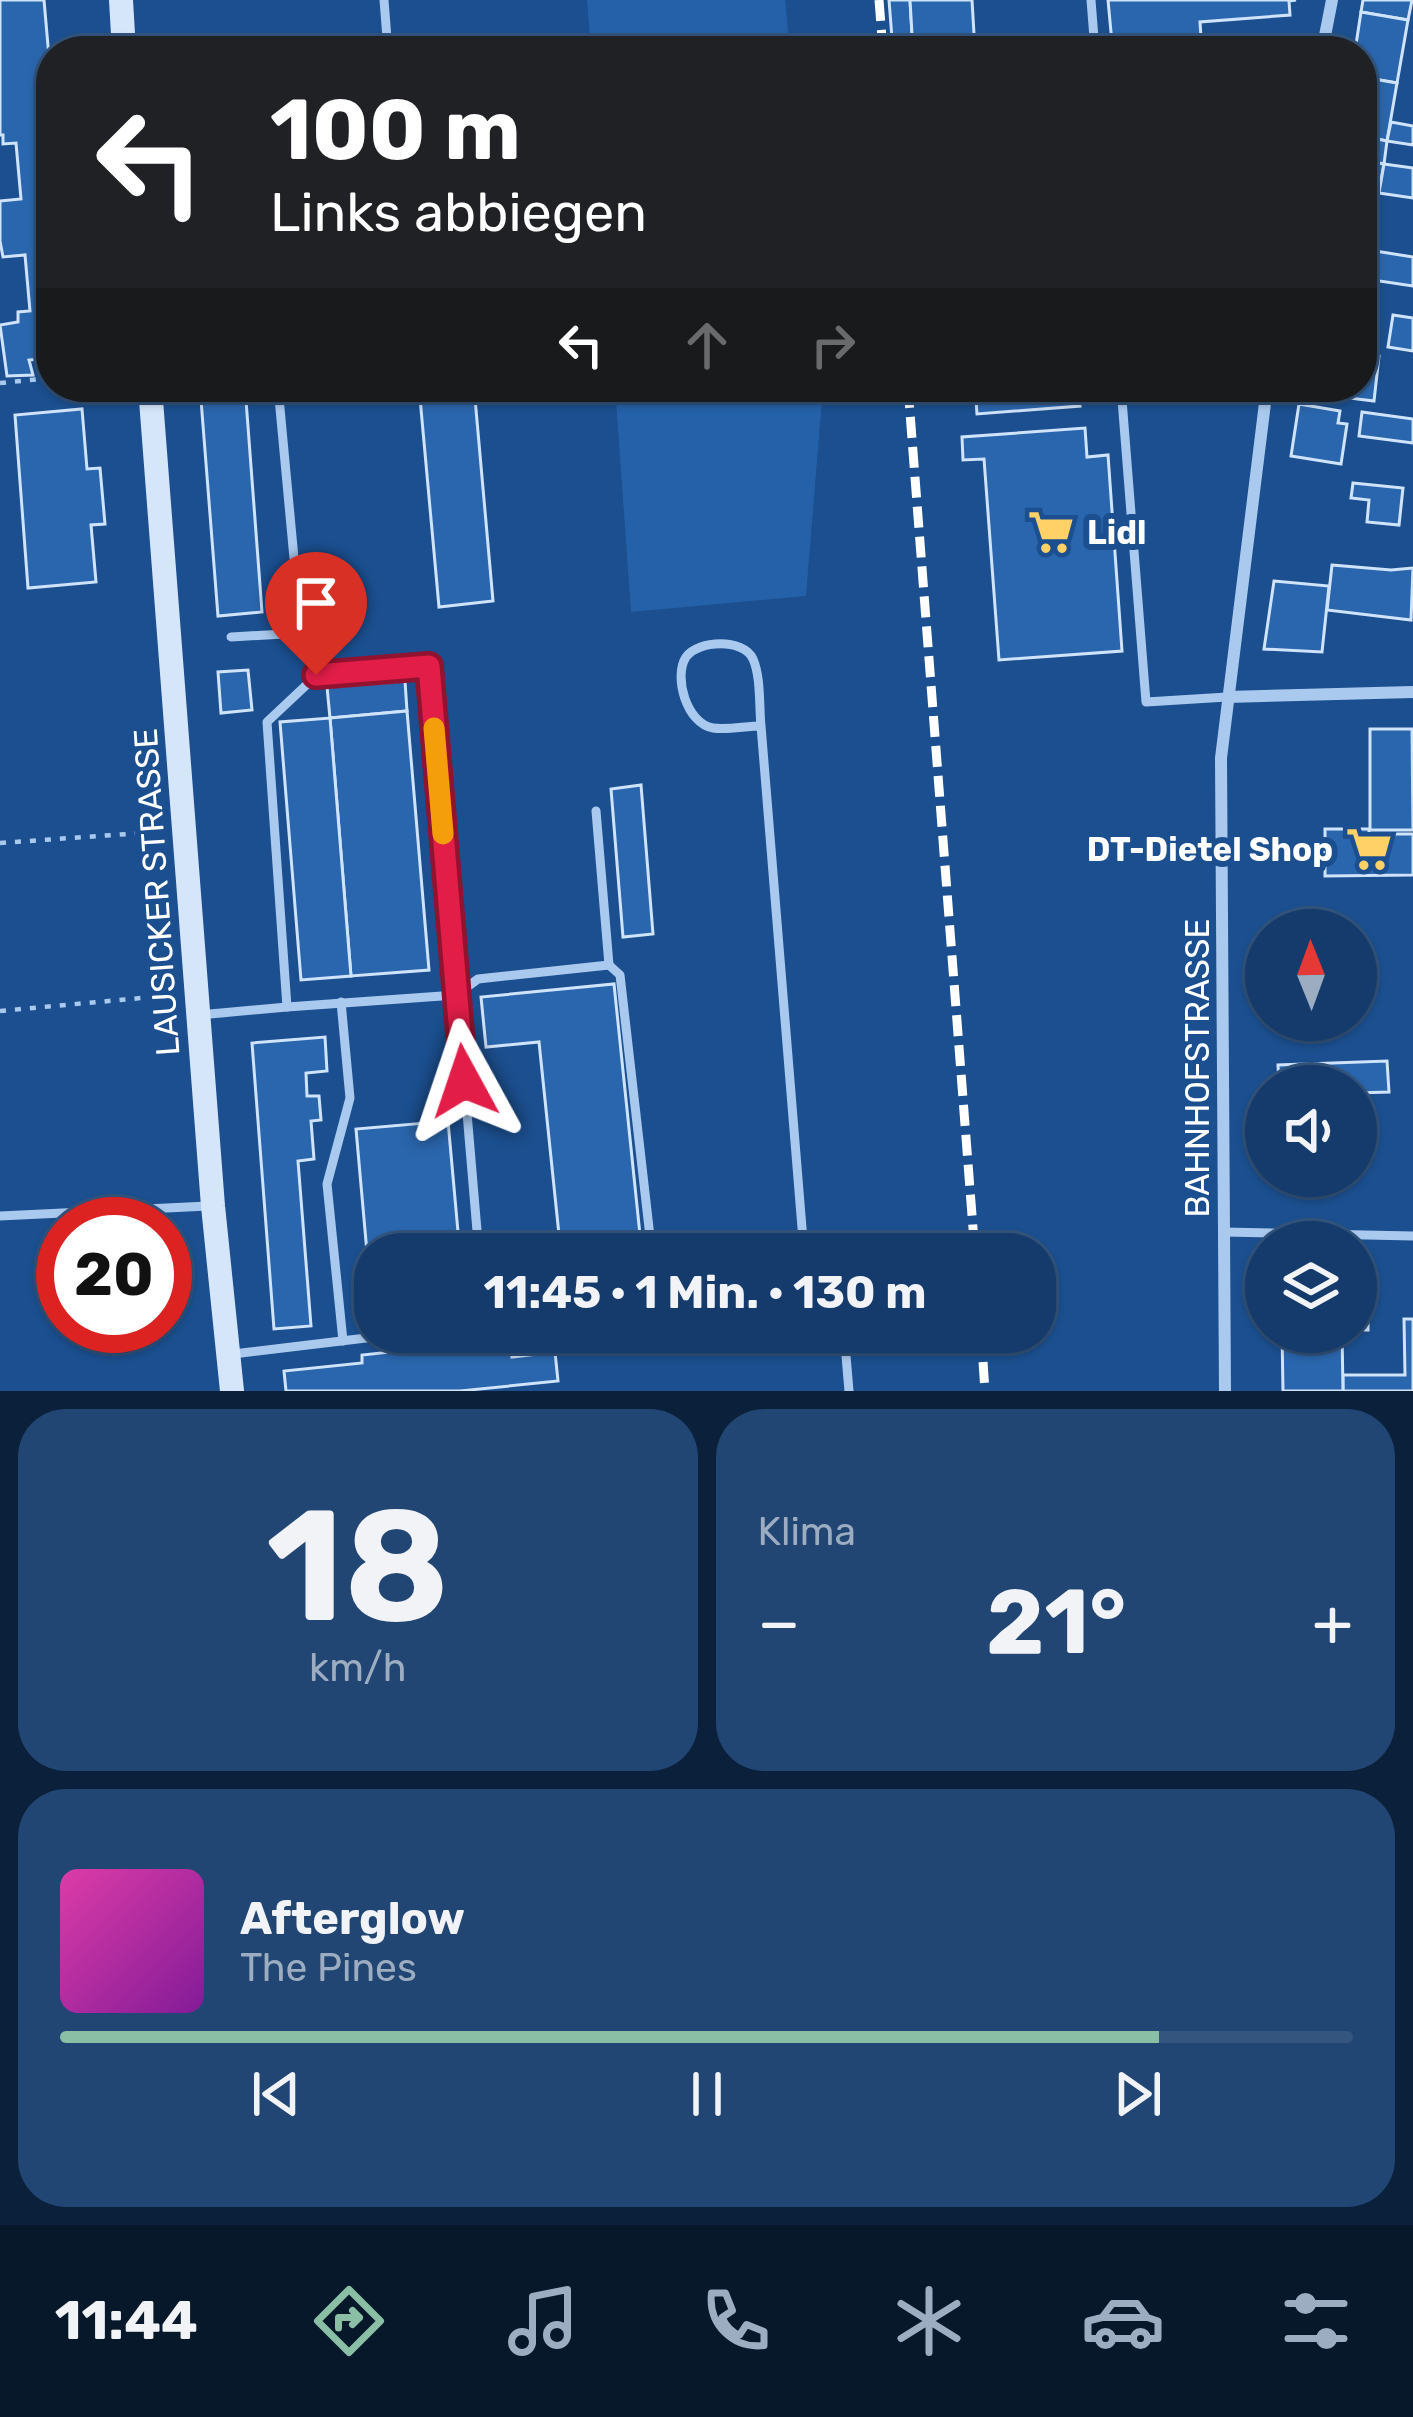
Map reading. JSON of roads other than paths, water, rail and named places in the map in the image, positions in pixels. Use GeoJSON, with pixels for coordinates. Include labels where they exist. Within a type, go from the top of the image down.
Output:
{"type":"FeatureCollection","features":[{"type":"Feature","properties":{"kind":"main road"},"geometry":{"type":"LineString","coordinates":[[121,0],[123,36]]}},
{"type":"Feature","properties":{"kind":"main road","name":"LAUSICKER STRASSE"},"geometry":{"type":"LineString","coordinates":[[152,402],[232,1391]]}},
{"type":"Feature","properties":{"kind":"street"},"geometry":{"type":"LineString","coordinates":[[1325,36],[1332,0]]}},
{"type":"Feature","properties":{"kind":"street","name":"BAHNHOFSTRASSE"},"geometry":{"type":"LineString","coordinates":[[1225,1391],[1221,758],[1265,402]]}},
{"type":"Feature","properties":{"kind":"street"},"geometry":{"type":"LineString","coordinates":[[1227,697],[1413,692]]}},
{"type":"Feature","properties":{"kind":"lane"},"geometry":{"type":"LineString","coordinates":[[384,0],[387,36]]}},
{"type":"Feature","properties":{"kind":"lane"},"geometry":{"type":"LineString","coordinates":[[1091,0],[1094,36]]}},
{"type":"Feature","properties":{"kind":"lane"},"geometry":{"type":"LineString","coordinates":[[231,637],[301,633],[279,402]]}},
{"type":"Feature","properties":{"kind":"lane"},"geometry":{"type":"LineString","coordinates":[[1122,402],[1147,702],[1227,697]]}},
{"type":"Feature","properties":{"kind":"lane"},"geometry":{"type":"LineString","coordinates":[[761,726],[709,728],[695,719],[684,701],[682,664],[690,652],[734,644],[747,650],[755,662],[761,726],[802,1233]]}},
{"type":"Feature","properties":{"kind":"lane"},"geometry":{"type":"LineString","coordinates":[[287,1007],[267,722],[316,675],[429,666],[476,1233]]}},
{"type":"Feature","properties":{"kind":"lane"},"geometry":{"type":"LineString","coordinates":[[596,811],[609,965],[620,975],[650,1233]]}},
{"type":"Feature","properties":{"kind":"lane"},"geometry":{"type":"LineString","coordinates":[[198,1004],[287,1007],[456,995],[478,979],[609,965]]}},
{"type":"Feature","properties":{"kind":"lane"},"geometry":{"type":"LineString","coordinates":[[341,1002],[350,1098],[327,1184],[343,1340]]}},
{"type":"Feature","properties":{"kind":"lane"},"geometry":{"type":"LineString","coordinates":[[0,1216],[214,1206]]}},
{"type":"Feature","properties":{"kind":"lane"},"geometry":{"type":"LineString","coordinates":[[1224,1232],[1413,1236]]}},
{"type":"Feature","properties":{"kind":"lane"},"geometry":{"type":"LineString","coordinates":[[227,1354],[354,1339]]}},
{"type":"Feature","properties":{"kind":"lane"},"geometry":{"type":"LineString","coordinates":[[846,1353],[849,1391]]}},
{"type":"Feature","properties":{"kind":"railway"},"geometry":{"type":"LineString","coordinates":[[879,0],[882,36]]}},
{"type":"Feature","properties":{"kind":"railway"},"geometry":{"type":"LineString","coordinates":[[909,402],[973,1233]]}},
{"type":"Feature","properties":{"kind":"railway"},"geometry":{"type":"LineString","coordinates":[[982,1353],[985,1391]]}},
{"type":"Feature","properties":{"kind":"place","name":"Lidl"},"geometry":{"type":"Point","coordinates":[1051,532]}},
{"type":"Feature","properties":{"kind":"place","name":"DT-Dietel Shop"},"geometry":{"type":"Point","coordinates":[1369,849]}}]}
